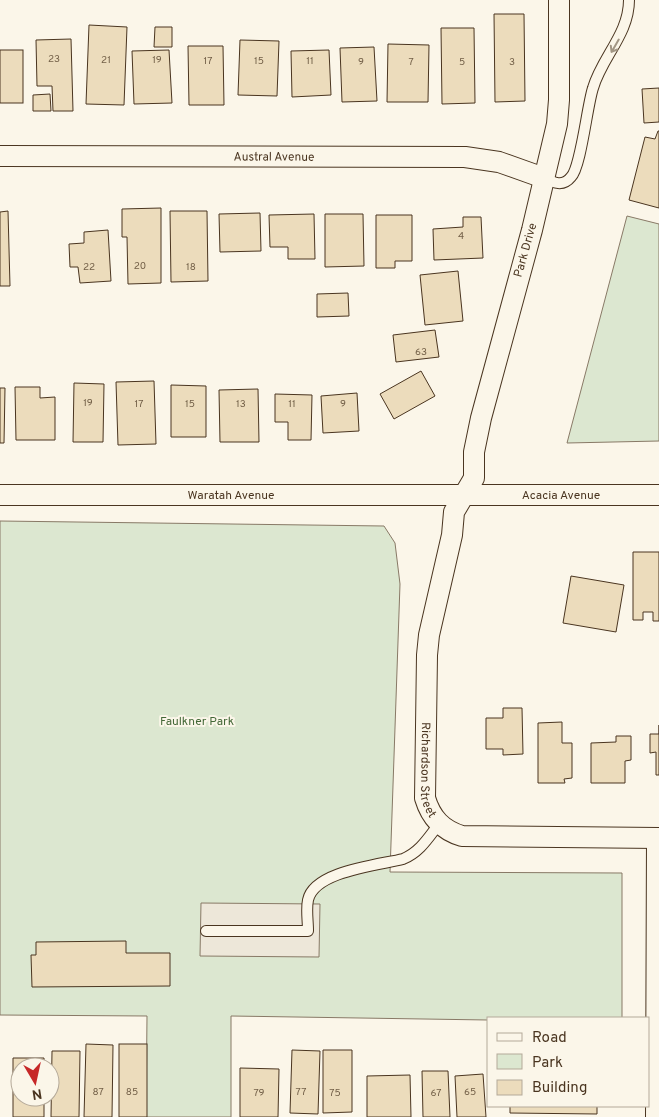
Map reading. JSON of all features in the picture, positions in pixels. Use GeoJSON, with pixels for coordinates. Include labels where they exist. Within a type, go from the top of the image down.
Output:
{"type":"FeatureCollection","features":[{"type":"Feature","properties":{"kind":"street","name":"Park Drive"},"geometry":{"type":"LineString","coordinates":[[464,495],[474,478],[474,452],[481,418],[557,124],[559,100],[559,0]]}},
{"type":"Feature","properties":{"kind":"street","name":"Austral Avenue"},"geometry":{"type":"LineString","coordinates":[[0,156],[465,157],[499,162],[544,178]]}},
{"type":"Feature","properties":{"kind":"street","name":"Waratah Avenue"},"geometry":{"type":"LineString","coordinates":[[0,494],[464,495]]}},
{"type":"Feature","properties":{"kind":"street","name":"Acacia Avenue"},"geometry":{"type":"LineString","coordinates":[[464,495],[659,494]]}},
{"type":"Feature","properties":{"kind":"street","name":"Richardson Street"},"geometry":{"type":"LineString","coordinates":[[464,495],[454,512],[452,535],[426,655],[425,798],[433,816],[439,824],[454,834],[471,837],[658,838]]}},
{"type":"Feature","properties":{"kind":"street"},"geometry":{"type":"LineString","coordinates":[[656,1117],[658,838]]}},
{"type":"Feature","properties":{"kind":"lane"},"geometry":{"type":"LineString","coordinates":[[544,178],[557,184],[562,183],[574,172],[594,85],[620,37],[626,19],[629,0]]}},
{"type":"Feature","properties":{"kind":"lane"},"geometry":{"type":"LineString","coordinates":[[206,931],[308,930],[308,899],[320,883],[330,876],[403,859],[412,855],[420,849],[439,824]]}},
{"type":"Feature","properties":{"kind":"green space"},"geometry":{"type":"Polygon","coordinates":[[[627,216],[659,224],[659,441],[567,443],[627,216]]]}},
{"type":"Feature","properties":{"kind":"green space","name":"Faulkner Park"},"geometry":{"type":"Polygon","coordinates":[[[0,521],[384,526],[395,543],[400,584],[390,872],[622,873],[622,1017],[487,1017],[487,1020],[231,1016],[231,1117],[146,1117],[147,1016],[0,1015],[0,521]]]}},
{"type":"Feature","properties":{"kind":"shaded area"},"geometry":{"type":"Polygon","coordinates":[[[201,903],[320,904],[319,957],[200,956],[201,903]]]}},
{"type":"Feature","properties":{"kind":"building"},"geometry":{"type":"Polygon","coordinates":[[[494,14],[524,14],[525,101],[495,102],[494,14]]]}},
{"type":"Feature","properties":{"kind":"building"},"geometry":{"type":"Polygon","coordinates":[[[89,25],[127,27],[124,105],[86,104],[89,25]]]}},
{"type":"Feature","properties":{"kind":"building"},"geometry":{"type":"Polygon","coordinates":[[[155,27],[172,27],[172,47],[154,47],[155,27]]]}},
{"type":"Feature","properties":{"kind":"building"},"geometry":{"type":"Polygon","coordinates":[[[441,28],[474,28],[475,103],[442,104],[441,28]]]}},
{"type":"Feature","properties":{"kind":"building"},"geometry":{"type":"Polygon","coordinates":[[[71,39],[73,111],[53,111],[52,86],[37,86],[36,40],[71,39]]]}},
{"type":"Feature","properties":{"kind":"building"},"geometry":{"type":"Polygon","coordinates":[[[240,40],[279,41],[277,96],[238,95],[240,40]]]}},
{"type":"Feature","properties":{"kind":"building"},"geometry":{"type":"Polygon","coordinates":[[[388,44],[429,45],[428,102],[387,102],[388,44]]]}},
{"type":"Feature","properties":{"kind":"building"},"geometry":{"type":"Polygon","coordinates":[[[188,46],[223,46],[224,105],[189,105],[188,46]]]}},
{"type":"Feature","properties":{"kind":"building"},"geometry":{"type":"Polygon","coordinates":[[[374,47],[377,101],[342,102],[340,48],[374,47]]]}},
{"type":"Feature","properties":{"kind":"building"},"geometry":{"type":"Polygon","coordinates":[[[0,50],[23,50],[23,103],[0,103],[0,50]]]}},
{"type":"Feature","properties":{"kind":"building"},"geometry":{"type":"Polygon","coordinates":[[[169,50],[172,103],[134,104],[132,51],[169,50]]]}},
{"type":"Feature","properties":{"kind":"building"},"geometry":{"type":"Polygon","coordinates":[[[329,50],[331,95],[292,97],[291,51],[329,50]]]}},
{"type":"Feature","properties":{"kind":"building"},"geometry":{"type":"Polygon","coordinates":[[[659,88],[659,122],[644,123],[642,89],[659,88]]]}},
{"type":"Feature","properties":{"kind":"building"},"geometry":{"type":"Polygon","coordinates":[[[50,94],[51,111],[33,111],[33,95],[50,94]]]}},
{"type":"Feature","properties":{"kind":"building"},"geometry":{"type":"Polygon","coordinates":[[[658,131],[659,208],[629,200],[645,137],[655,139],[658,131]]]}},
{"type":"Feature","properties":{"kind":"building"},"geometry":{"type":"Polygon","coordinates":[[[161,208],[161,283],[128,284],[127,237],[122,237],[122,209],[161,208]]]}},
{"type":"Feature","properties":{"kind":"building"},"geometry":{"type":"Polygon","coordinates":[[[8,211],[10,286],[0,286],[0,212],[8,211]]]}},
{"type":"Feature","properties":{"kind":"building"},"geometry":{"type":"Polygon","coordinates":[[[170,211],[207,211],[208,281],[171,282],[170,211]]]}},
{"type":"Feature","properties":{"kind":"building"},"geometry":{"type":"Polygon","coordinates":[[[260,213],[261,251],[220,252],[219,214],[260,213]]]}},
{"type":"Feature","properties":{"kind":"building"},"geometry":{"type":"Polygon","coordinates":[[[314,214],[315,259],[288,259],[288,247],[270,247],[269,215],[314,214]]]}},
{"type":"Feature","properties":{"kind":"building"},"geometry":{"type":"Polygon","coordinates":[[[325,214],[363,214],[364,266],[325,267],[325,214]]]}},
{"type":"Feature","properties":{"kind":"building"},"geometry":{"type":"Polygon","coordinates":[[[376,215],[412,215],[412,261],[395,261],[395,268],[376,268],[376,215]]]}},
{"type":"Feature","properties":{"kind":"building"},"geometry":{"type":"Polygon","coordinates":[[[463,217],[481,217],[483,258],[434,260],[433,229],[463,227],[463,217]]]}},
{"type":"Feature","properties":{"kind":"building"},"geometry":{"type":"Polygon","coordinates":[[[108,230],[111,281],[80,283],[78,267],[70,267],[69,244],[84,243],[84,232],[108,230]]]}},
{"type":"Feature","properties":{"kind":"building"},"geometry":{"type":"Polygon","coordinates":[[[458,271],[463,321],[425,325],[420,275],[458,271]]]}},
{"type":"Feature","properties":{"kind":"building"},"geometry":{"type":"Polygon","coordinates":[[[348,293],[349,316],[317,317],[317,294],[348,293]]]}},
{"type":"Feature","properties":{"kind":"building"},"geometry":{"type":"Polygon","coordinates":[[[435,330],[439,357],[396,362],[393,335],[435,330]]]}},
{"type":"Feature","properties":{"kind":"building"},"geometry":{"type":"Polygon","coordinates":[[[421,371],[435,396],[394,419],[380,394],[421,371]]]}},
{"type":"Feature","properties":{"kind":"building"},"geometry":{"type":"Polygon","coordinates":[[[154,381],[156,444],[118,445],[116,382],[154,381]]]}},
{"type":"Feature","properties":{"kind":"building"},"geometry":{"type":"Polygon","coordinates":[[[74,383],[104,384],[103,442],[73,442],[74,383]]]}},
{"type":"Feature","properties":{"kind":"building"},"geometry":{"type":"Polygon","coordinates":[[[171,385],[206,386],[206,437],[171,437],[171,385]]]}},
{"type":"Feature","properties":{"kind":"building"},"geometry":{"type":"Polygon","coordinates":[[[15,387],[40,387],[40,398],[55,397],[55,440],[16,440],[15,387]]]}},
{"type":"Feature","properties":{"kind":"building"},"geometry":{"type":"Polygon","coordinates":[[[0,388],[5,388],[4,443],[0,443],[0,388]]]}},
{"type":"Feature","properties":{"kind":"building"},"geometry":{"type":"Polygon","coordinates":[[[258,389],[259,442],[220,442],[219,390],[258,389]]]}},
{"type":"Feature","properties":{"kind":"building"},"geometry":{"type":"Polygon","coordinates":[[[357,393],[359,431],[323,433],[321,396],[357,393]]]}},
{"type":"Feature","properties":{"kind":"building"},"geometry":{"type":"Polygon","coordinates":[[[275,394],[312,395],[311,440],[288,440],[288,422],[275,422],[275,394]]]}},
{"type":"Feature","properties":{"kind":"building"},"geometry":{"type":"Polygon","coordinates":[[[633,552],[659,552],[659,621],[653,621],[653,612],[643,612],[643,620],[633,620],[633,552]]]}},
{"type":"Feature","properties":{"kind":"building"},"geometry":{"type":"Polygon","coordinates":[[[571,576],[624,585],[616,632],[563,623],[571,576]]]}},
{"type":"Feature","properties":{"kind":"building"},"geometry":{"type":"Polygon","coordinates":[[[503,708],[522,708],[523,754],[503,755],[503,749],[486,749],[486,718],[503,718],[503,708]]]}},
{"type":"Feature","properties":{"kind":"building"},"geometry":{"type":"Polygon","coordinates":[[[562,722],[562,743],[572,743],[572,778],[564,779],[565,783],[538,783],[538,723],[562,722]]]}},
{"type":"Feature","properties":{"kind":"building"},"geometry":{"type":"Polygon","coordinates":[[[650,734],[659,734],[659,775],[656,775],[656,752],[650,753],[650,734]]]}},
{"type":"Feature","properties":{"kind":"building"},"geometry":{"type":"Polygon","coordinates":[[[616,736],[631,736],[631,760],[625,761],[625,783],[591,783],[591,743],[616,742],[616,736]]]}},
{"type":"Feature","properties":{"kind":"building"},"geometry":{"type":"Polygon","coordinates":[[[126,941],[126,953],[170,953],[170,986],[32,987],[31,955],[36,955],[36,942],[126,941]]]}},
{"type":"Feature","properties":{"kind":"building"},"geometry":{"type":"Polygon","coordinates":[[[86,1044],[113,1045],[112,1117],[84,1117],[86,1044]]]}},
{"type":"Feature","properties":{"kind":"building"},"geometry":{"type":"Polygon","coordinates":[[[119,1044],[147,1044],[147,1117],[119,1117],[119,1044]]]}},
{"type":"Feature","properties":{"kind":"building"},"geometry":{"type":"Polygon","coordinates":[[[292,1050],[320,1051],[318,1114],[290,1113],[292,1050]]]}},
{"type":"Feature","properties":{"kind":"building"},"geometry":{"type":"Polygon","coordinates":[[[323,1050],[352,1050],[352,1112],[323,1113],[323,1050]]]}},
{"type":"Feature","properties":{"kind":"building"},"geometry":{"type":"Polygon","coordinates":[[[52,1051],[80,1051],[79,1117],[51,1117],[51,1107],[60,1107],[60,1057],[52,1057],[52,1051]]]}},
{"type":"Feature","properties":{"kind":"building"},"geometry":{"type":"Polygon","coordinates":[[[240,1068],[279,1069],[278,1117],[240,1117],[240,1068]]]}},
{"type":"Feature","properties":{"kind":"building"},"geometry":{"type":"Polygon","coordinates":[[[422,1071],[448,1071],[450,1117],[423,1117],[422,1071]]]}},
{"type":"Feature","properties":{"kind":"building"},"geometry":{"type":"Polygon","coordinates":[[[483,1074],[486,1117],[457,1117],[455,1076],[483,1074]]]}},
{"type":"Feature","properties":{"kind":"building"},"geometry":{"type":"Polygon","coordinates":[[[410,1075],[411,1117],[367,1117],[367,1076],[410,1075]]]}},
{"type":"Feature","properties":{"kind":"building"},"geometry":{"type":"Polygon","coordinates":[[[13,1107],[44,1107],[44,1117],[13,1117],[13,1107]]]}},
{"type":"Feature","properties":{"kind":"building"},"geometry":{"type":"Polygon","coordinates":[[[510,1107],[597,1107],[597,1114],[510,1113],[510,1107]]]}}]}
